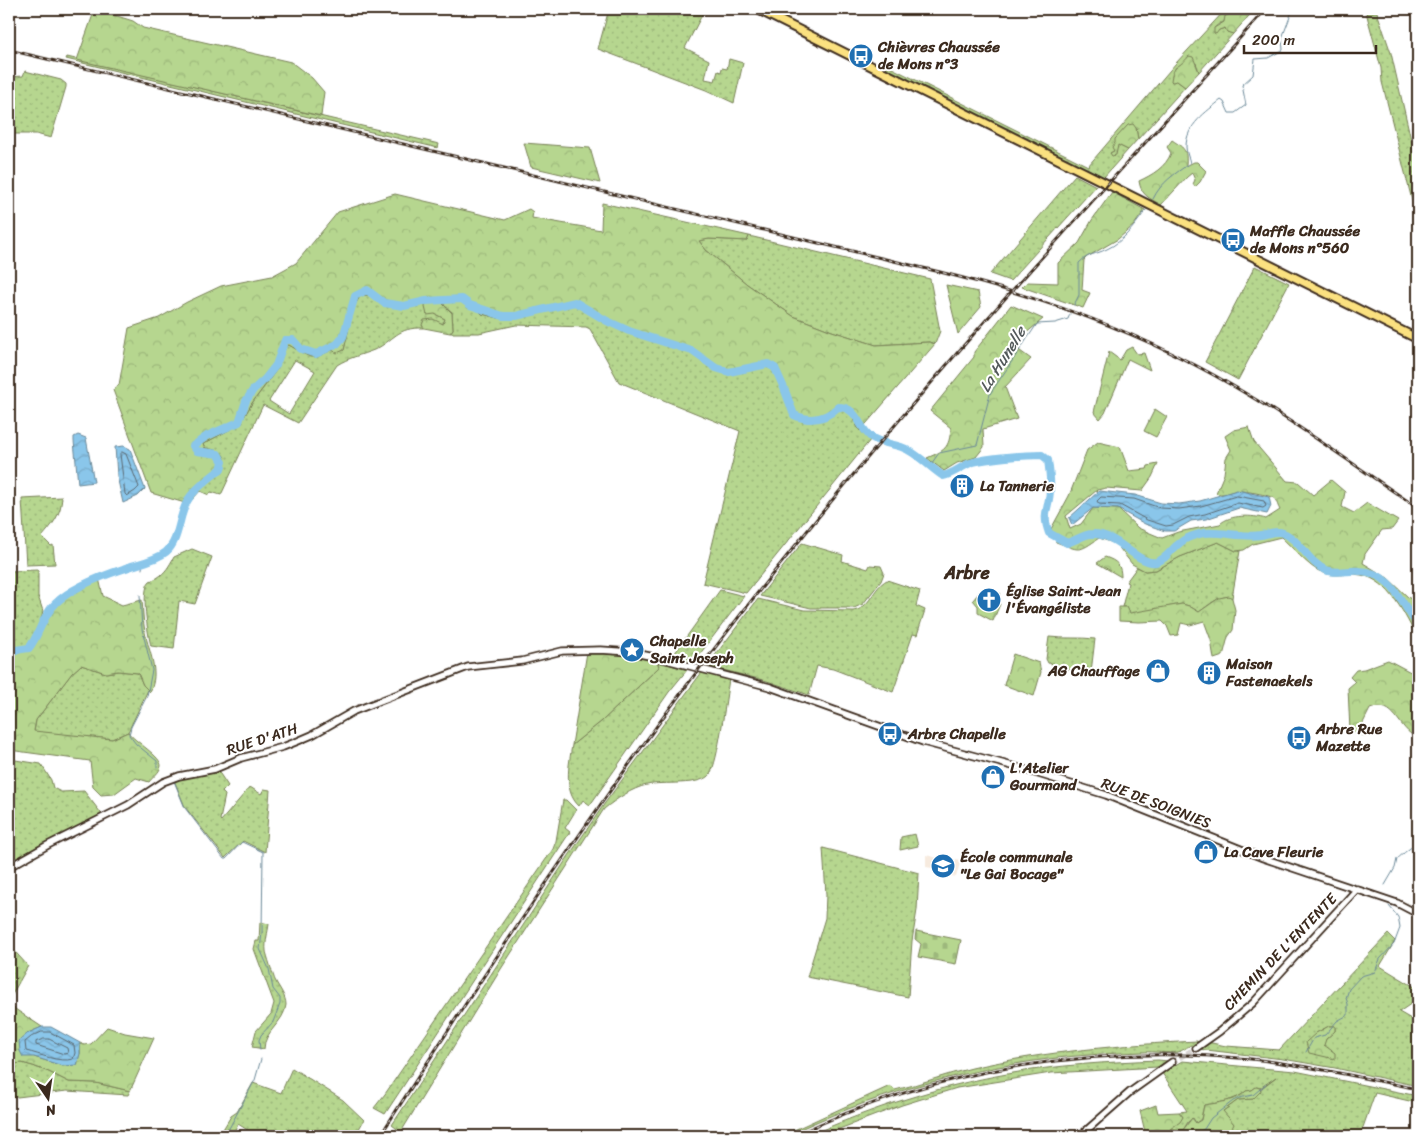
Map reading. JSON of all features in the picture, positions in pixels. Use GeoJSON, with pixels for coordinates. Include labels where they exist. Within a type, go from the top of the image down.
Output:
{"type":"FeatureCollection","features":[{"type":"Feature","properties":{"kind":"main road"},"geometry":{"type":"LineString","coordinates":[[757,9],[1418,339]]}},
{"type":"Feature","properties":{"kind":"street","name":"RUE DE SOIGNIES"},"geometry":{"type":"LineString","coordinates":[[562,651],[602,650],[630,652],[770,687],[922,742],[1016,767],[1106,795],[1263,858],[1397,903],[1418,914]]}},
{"type":"Feature","properties":{"kind":"street","name":"RUE D'ATH"},"geometry":{"type":"LineString","coordinates":[[9,867],[59,839],[128,805],[163,782],[179,776],[215,769],[241,758],[298,741],[312,735],[354,710],[468,667],[522,661],[562,651]]}},
{"type":"Feature","properties":{"kind":"street","name":"CHEMIN DE L'ENTENTE"},"geometry":{"type":"LineString","coordinates":[[1196,1048],[1220,1031],[1253,1003],[1357,889]]}},
{"type":"Feature","properties":{"kind":"street"},"geometry":{"type":"LineString","coordinates":[[1080,1136],[1130,1092],[1172,1062]]}},
{"type":"Feature","properties":{"kind":"shaded area","name":"École communale \"Le Gai Bocage\""},"geometry":{"type":"Polygon","coordinates":[[[926,855],[955,862],[956,859],[961,860],[956,877],[937,873],[938,869],[926,867],[926,855]]]}},
{"type":"Feature","properties":{"kind":"green space"},"geometry":{"type":"Polygon","coordinates":[[[95,9],[133,21],[143,28],[291,62],[312,78],[324,92],[321,116],[77,60],[95,9]]]}},
{"type":"Feature","properties":{"kind":"green space"},"geometry":{"type":"Polygon","coordinates":[[[609,9],[700,9],[704,11],[685,48],[709,60],[705,79],[715,81],[718,71],[721,72],[722,68],[727,69],[729,59],[743,63],[734,103],[706,90],[598,49],[609,9]]]}},
{"type":"Feature","properties":{"kind":"green space"},"geometry":{"type":"Polygon","coordinates":[[[1226,9],[1232,9],[1232,13],[1228,14],[1223,23],[1214,28],[1219,30],[1225,28],[1227,32],[1233,34],[1199,72],[1196,63],[1185,62],[1175,68],[1177,81],[1185,87],[1138,139],[1136,128],[1115,143],[1114,151],[1110,153],[1112,155],[1118,145],[1128,150],[1103,178],[886,68],[886,65],[1088,166],[1176,63],[1226,9]]]}},
{"type":"Feature","properties":{"kind":"green space"},"geometry":{"type":"Polygon","coordinates":[[[1232,9],[1255,9],[1233,34],[1227,32],[1225,28],[1219,30],[1216,34],[1214,33],[1214,28],[1224,22],[1225,16],[1232,13],[1232,9]]]}},
{"type":"Feature","properties":{"kind":"green space"},"geometry":{"type":"Polygon","coordinates":[[[1366,12],[1377,12],[1391,53],[1418,170],[1418,224],[1382,82],[1381,68],[1366,12]]]}},
{"type":"Feature","properties":{"kind":"green space"},"geometry":{"type":"Polygon","coordinates":[[[1189,56],[1193,57],[1199,72],[1185,87],[1177,81],[1171,81],[1175,69],[1189,56]]]}},
{"type":"Feature","properties":{"kind":"green space"},"geometry":{"type":"Polygon","coordinates":[[[67,57],[439,144],[438,148],[66,59],[67,57]]]}},
{"type":"Feature","properties":{"kind":"green space"},"geometry":{"type":"Polygon","coordinates":[[[25,71],[61,80],[66,84],[66,87],[51,138],[36,134],[10,134],[11,173],[9,173],[9,77],[23,76],[25,71]]]}},
{"type":"Feature","properties":{"kind":"green space"},"geometry":{"type":"Polygon","coordinates":[[[1133,124],[1136,128],[1138,139],[1128,150],[1118,145],[1116,155],[1112,156],[1110,153],[1114,151],[1112,147],[1115,139],[1128,125],[1133,124]]]}},
{"type":"Feature","properties":{"kind":"green space"},"geometry":{"type":"Polygon","coordinates":[[[1172,140],[1185,151],[1186,166],[1197,162],[1206,171],[1195,187],[1192,173],[1161,205],[1144,193],[1139,181],[1154,173],[1166,162],[1171,153],[1167,147],[1172,140]]]}},
{"type":"Feature","properties":{"kind":"green space"},"geometry":{"type":"Polygon","coordinates":[[[524,143],[590,148],[600,183],[531,167],[524,143]]]}},
{"type":"Feature","properties":{"kind":"green space"},"geometry":{"type":"Polygon","coordinates":[[[1075,175],[1096,186],[1010,281],[990,274],[1075,175]]]}},
{"type":"Feature","properties":{"kind":"green space"},"geometry":{"type":"Polygon","coordinates":[[[1112,192],[1145,210],[1134,225],[1118,239],[1084,260],[1082,290],[1090,293],[1083,308],[1022,287],[1027,282],[1058,283],[1058,263],[1079,243],[1092,220],[1112,192]]]}},
{"type":"Feature","properties":{"kind":"green space"},"geometry":{"type":"Polygon","coordinates":[[[395,194],[505,220],[529,209],[533,212],[532,218],[601,230],[602,203],[749,236],[747,241],[709,239],[699,241],[706,250],[747,284],[793,316],[876,345],[929,342],[935,344],[860,431],[854,421],[853,412],[845,407],[838,407],[821,420],[800,419],[791,408],[786,388],[775,368],[767,364],[729,372],[716,368],[692,351],[629,331],[607,321],[575,302],[534,313],[499,318],[482,314],[474,306],[463,300],[438,299],[452,313],[453,329],[450,333],[424,328],[422,325],[424,320],[433,319],[443,324],[445,319],[435,314],[427,315],[425,307],[427,299],[405,305],[367,295],[360,296],[353,309],[344,350],[337,353],[332,350],[318,356],[309,356],[289,345],[286,346],[278,368],[252,403],[240,424],[203,444],[205,448],[222,454],[225,460],[222,470],[188,498],[185,503],[151,493],[113,390],[119,385],[129,328],[159,318],[221,286],[272,276],[296,263],[338,212],[395,194]]]}},
{"type":"Feature","properties":{"kind":"green space"},"geometry":{"type":"Polygon","coordinates":[[[749,236],[930,279],[940,331],[935,344],[929,342],[876,345],[793,316],[747,284],[706,250],[699,241],[709,239],[747,241],[749,236]]]}},
{"type":"Feature","properties":{"kind":"green space"},"geometry":{"type":"Polygon","coordinates":[[[1255,266],[1289,283],[1238,380],[1205,362],[1255,266]]]}},
{"type":"Feature","properties":{"kind":"green space"},"geometry":{"type":"Polygon","coordinates":[[[946,285],[978,292],[981,307],[958,334],[946,285]]]}},
{"type":"Feature","properties":{"kind":"green space"},"geometry":{"type":"Polygon","coordinates":[[[367,295],[385,301],[428,299],[435,314],[445,319],[443,324],[422,325],[424,328],[415,328],[401,332],[374,350],[350,358],[337,365],[298,423],[263,405],[221,495],[211,492],[209,495],[200,491],[192,500],[188,498],[222,470],[203,444],[240,424],[252,403],[268,382],[286,346],[289,345],[310,357],[317,357],[332,350],[344,350],[353,309],[360,296],[367,295]],[[295,360],[269,401],[289,414],[315,371],[295,360]]]}},
{"type":"Feature","properties":{"kind":"green space"},"geometry":{"type":"Polygon","coordinates":[[[461,301],[482,314],[499,318],[540,313],[574,303],[628,332],[691,351],[716,368],[729,372],[767,364],[774,368],[784,388],[790,412],[795,418],[813,421],[823,420],[828,418],[836,409],[842,408],[853,414],[854,421],[860,431],[862,429],[871,439],[746,593],[703,583],[740,431],[619,382],[590,329],[586,327],[516,325],[479,333],[450,333],[453,329],[452,312],[444,305],[445,302],[461,301]]]}},
{"type":"Feature","properties":{"kind":"green space"},"geometry":{"type":"Polygon","coordinates":[[[1011,305],[1043,319],[1012,345],[1031,359],[1005,387],[1017,419],[983,429],[984,447],[976,457],[957,463],[944,471],[927,458],[945,448],[949,440],[951,428],[930,411],[974,357],[974,352],[1011,305]]]}},
{"type":"Feature","properties":{"kind":"green space"},"geometry":{"type":"Polygon","coordinates":[[[1132,347],[1137,354],[1144,353],[1150,370],[1128,359],[1105,413],[1100,419],[1094,412],[1109,352],[1120,360],[1126,350],[1132,347]]]}},
{"type":"Feature","properties":{"kind":"green space"},"geometry":{"type":"Polygon","coordinates":[[[1155,409],[1167,417],[1156,437],[1144,431],[1155,409]]]}},
{"type":"Feature","properties":{"kind":"green space"},"geometry":{"type":"Polygon","coordinates":[[[1249,427],[1254,442],[1287,481],[1298,482],[1313,495],[1331,480],[1345,492],[1342,507],[1354,513],[1367,503],[1398,521],[1392,529],[1382,530],[1365,554],[1363,563],[1388,578],[1409,598],[1418,599],[1418,640],[1396,601],[1380,584],[1371,578],[1361,575],[1330,575],[1319,571],[1281,537],[1253,544],[1244,550],[1236,551],[1218,542],[1180,557],[1156,570],[1145,571],[1132,564],[1116,544],[1099,538],[1079,549],[1056,542],[1051,529],[1069,496],[1087,450],[1098,442],[1120,447],[1129,471],[1147,469],[1148,466],[1158,464],[1142,491],[1106,488],[1097,490],[1066,516],[1070,529],[1081,524],[1093,508],[1118,509],[1138,528],[1162,538],[1178,532],[1220,524],[1230,518],[1248,516],[1266,519],[1280,510],[1275,499],[1272,497],[1244,491],[1216,493],[1224,474],[1226,458],[1231,450],[1225,436],[1234,430],[1249,427]]]}},
{"type":"Feature","properties":{"kind":"green space"},"geometry":{"type":"Polygon","coordinates":[[[62,497],[58,514],[42,537],[51,546],[53,545],[55,564],[26,565],[22,499],[62,497]]]}},
{"type":"Feature","properties":{"kind":"green space"},"geometry":{"type":"Polygon","coordinates":[[[1218,542],[1236,551],[1240,551],[1232,598],[1223,597],[1199,612],[1182,604],[1130,614],[1127,607],[1122,607],[1128,583],[1126,582],[1137,567],[1145,571],[1156,570],[1180,557],[1218,542]]]}},
{"type":"Feature","properties":{"kind":"green space"},"geometry":{"type":"Polygon","coordinates":[[[802,543],[843,555],[842,561],[868,569],[870,565],[881,566],[884,573],[881,581],[863,604],[854,608],[811,608],[760,596],[802,543]]]}},
{"type":"Feature","properties":{"kind":"green space"},"geometry":{"type":"Polygon","coordinates":[[[192,549],[212,557],[195,604],[179,601],[174,649],[151,646],[145,602],[147,586],[150,581],[165,571],[174,557],[192,549]]]}},
{"type":"Feature","properties":{"kind":"green space"},"geometry":{"type":"Polygon","coordinates":[[[1105,557],[1118,564],[1121,577],[1097,563],[1105,557]]]}},
{"type":"Feature","properties":{"kind":"green space"},"geometry":{"type":"Polygon","coordinates":[[[38,570],[38,596],[43,611],[36,637],[28,647],[9,647],[9,571],[38,570]]]}},
{"type":"Feature","properties":{"kind":"green space"},"geometry":{"type":"Polygon","coordinates":[[[99,578],[103,596],[122,605],[142,600],[145,632],[154,669],[153,684],[150,692],[143,685],[138,673],[118,671],[106,673],[81,665],[72,673],[36,720],[34,731],[112,739],[128,732],[160,762],[159,770],[149,782],[136,778],[114,794],[101,795],[93,787],[90,761],[9,750],[9,649],[15,651],[29,648],[38,635],[45,616],[57,601],[70,592],[99,578]]]}},
{"type":"Feature","properties":{"kind":"green space"},"geometry":{"type":"Polygon","coordinates":[[[887,580],[920,591],[916,606],[925,610],[917,635],[913,634],[893,692],[833,669],[817,666],[809,695],[767,681],[707,666],[758,599],[804,610],[853,611],[864,606],[882,583],[887,580]]]}},
{"type":"Feature","properties":{"kind":"green space"},"geometry":{"type":"Polygon","coordinates":[[[720,590],[744,596],[693,663],[672,657],[720,590]]]}},
{"type":"Feature","properties":{"kind":"green space"},"geometry":{"type":"Polygon","coordinates":[[[984,590],[991,590],[1001,594],[985,596],[979,598],[978,601],[980,604],[985,604],[985,606],[1000,604],[993,621],[978,613],[978,606],[973,600],[984,590]]]}},
{"type":"Feature","properties":{"kind":"green space"},"geometry":{"type":"Polygon","coordinates":[[[1229,596],[1232,598],[1235,610],[1233,630],[1228,637],[1223,656],[1214,659],[1211,640],[1204,621],[1190,625],[1181,623],[1178,635],[1171,636],[1167,626],[1162,621],[1119,621],[1119,607],[1127,607],[1130,613],[1182,604],[1199,612],[1219,598],[1229,596]]]}},
{"type":"Feature","properties":{"kind":"green space"},"geometry":{"type":"Polygon","coordinates":[[[1049,637],[1095,639],[1091,672],[1065,669],[1048,663],[1046,659],[1049,637]]]}},
{"type":"Feature","properties":{"kind":"green space"},"geometry":{"type":"Polygon","coordinates":[[[587,652],[630,654],[657,661],[659,667],[602,721],[572,745],[587,652]]]}},
{"type":"Feature","properties":{"kind":"green space"},"geometry":{"type":"Polygon","coordinates":[[[1013,654],[1039,663],[1041,672],[1034,696],[1004,685],[1013,654]]]}},
{"type":"Feature","properties":{"kind":"green space"},"geometry":{"type":"Polygon","coordinates":[[[1388,660],[1418,676],[1418,738],[1405,729],[1386,708],[1379,707],[1370,709],[1362,725],[1366,732],[1365,736],[1350,731],[1348,688],[1355,682],[1350,677],[1356,670],[1388,660]]]}},
{"type":"Feature","properties":{"kind":"green space"},"geometry":{"type":"Polygon","coordinates":[[[658,661],[687,670],[669,692],[590,805],[583,800],[579,806],[571,793],[568,777],[572,745],[602,721],[659,667],[658,661]]]}},
{"type":"Feature","properties":{"kind":"green space"},"geometry":{"type":"Polygon","coordinates":[[[81,665],[106,673],[118,671],[138,673],[143,685],[148,690],[128,732],[112,739],[34,732],[36,720],[72,673],[81,665]]]}},
{"type":"Feature","properties":{"kind":"green space"},"geometry":{"type":"Polygon","coordinates":[[[702,672],[729,679],[719,744],[710,774],[698,781],[654,784],[641,787],[624,795],[604,809],[501,969],[401,1132],[392,1125],[605,803],[702,672]]]}},
{"type":"Feature","properties":{"kind":"green space"},"geometry":{"type":"Polygon","coordinates":[[[9,759],[41,764],[51,780],[53,788],[61,792],[84,791],[104,817],[9,867],[9,759]]]}},
{"type":"Feature","properties":{"kind":"green space"},"geometry":{"type":"Polygon","coordinates":[[[218,771],[228,786],[222,792],[225,795],[221,821],[250,787],[261,794],[264,789],[270,790],[265,852],[243,841],[225,858],[185,807],[174,780],[218,771]]]}},
{"type":"Feature","properties":{"kind":"green space"},"geometry":{"type":"Polygon","coordinates":[[[563,800],[566,800],[576,810],[565,828],[570,832],[385,1114],[374,1108],[553,849],[563,800]]]}},
{"type":"Feature","properties":{"kind":"green space"},"geometry":{"type":"Polygon","coordinates":[[[915,834],[918,846],[900,850],[901,837],[915,834]]]}},
{"type":"Feature","properties":{"kind":"green space"},"geometry":{"type":"Polygon","coordinates":[[[823,848],[919,873],[908,997],[807,977],[825,918],[826,895],[823,848]]]}},
{"type":"Feature","properties":{"kind":"green space"},"geometry":{"type":"Polygon","coordinates":[[[260,922],[269,924],[266,953],[274,978],[286,1002],[282,1017],[267,1037],[264,1049],[252,1047],[256,1031],[271,1014],[274,1003],[254,949],[256,941],[259,941],[260,922]]]}},
{"type":"Feature","properties":{"kind":"green space"},"geometry":{"type":"Polygon","coordinates":[[[916,931],[961,940],[956,964],[918,957],[921,944],[915,939],[916,931]]]}},
{"type":"Feature","properties":{"kind":"green space"},"geometry":{"type":"Polygon","coordinates":[[[1388,934],[1395,941],[1380,966],[1418,989],[1418,999],[1399,1012],[1418,1023],[1418,1086],[1283,1059],[1198,1049],[1207,1042],[1226,1046],[1279,1050],[1388,934]],[[1329,1026],[1316,1033],[1323,1045],[1326,1039],[1335,1031],[1335,1026],[1329,1026]]]}},
{"type":"Feature","properties":{"kind":"green space"},"geometry":{"type":"Polygon","coordinates":[[[9,945],[28,966],[9,1000],[9,945]]]}},
{"type":"Feature","properties":{"kind":"green space"},"geometry":{"type":"Polygon","coordinates":[[[9,1005],[42,1027],[28,1033],[34,1057],[63,1066],[80,1054],[80,1043],[84,1045],[91,1044],[107,1027],[125,1033],[154,1038],[130,1091],[96,1083],[69,1082],[33,1066],[22,1063],[14,1064],[11,1058],[9,1005]]]}},
{"type":"Feature","properties":{"kind":"green space"},"geometry":{"type":"Polygon","coordinates":[[[1329,1026],[1335,1026],[1335,1031],[1326,1039],[1324,1045],[1335,1053],[1335,1059],[1309,1053],[1306,1042],[1316,1033],[1329,1026]]]}},
{"type":"Feature","properties":{"kind":"green space"},"geometry":{"type":"Polygon","coordinates":[[[9,1038],[11,1058],[14,1063],[33,1066],[69,1082],[96,1083],[130,1091],[128,1095],[67,1091],[9,1098],[9,1038]]]}},
{"type":"Feature","properties":{"kind":"green space"},"geometry":{"type":"Polygon","coordinates":[[[1197,1041],[1198,1043],[1193,1046],[1191,1045],[1178,1052],[1084,1055],[981,1070],[881,1097],[786,1136],[781,1136],[890,1086],[895,1090],[972,1068],[1028,1057],[1112,1047],[1197,1041]]]}},
{"type":"Feature","properties":{"kind":"green space"},"geometry":{"type":"Polygon","coordinates":[[[1168,1061],[1158,1067],[1051,1073],[957,1088],[902,1105],[821,1136],[808,1136],[906,1099],[982,1079],[1064,1066],[1168,1061]]]}},
{"type":"Feature","properties":{"kind":"green space"},"geometry":{"type":"Polygon","coordinates":[[[1182,1061],[1295,1071],[1418,1096],[1418,1103],[1375,1093],[1360,1136],[1228,1136],[1230,1134],[1222,1112],[1238,1100],[1253,1099],[1263,1087],[1276,1077],[1260,1088],[1256,1087],[1232,1099],[1204,1105],[1201,1119],[1196,1123],[1193,1118],[1183,1130],[1169,1129],[1183,1117],[1179,1112],[1187,1111],[1162,1073],[1182,1061]]]}},
{"type":"Feature","properties":{"kind":"green space"},"geometry":{"type":"Polygon","coordinates":[[[292,1068],[343,1100],[364,1120],[355,1136],[257,1136],[238,1124],[231,1136],[219,1136],[231,1116],[237,1112],[253,1083],[281,1093],[292,1068]]]}},
{"type":"Feature","properties":{"kind":"green space"},"geometry":{"type":"Polygon","coordinates":[[[1256,1087],[1260,1088],[1261,1091],[1253,1099],[1238,1100],[1223,1111],[1234,1124],[1228,1136],[1146,1136],[1140,1111],[1156,1105],[1158,1113],[1179,1112],[1183,1117],[1180,1122],[1170,1129],[1183,1130],[1192,1118],[1196,1123],[1201,1120],[1204,1105],[1232,1099],[1256,1087]]]}},
{"type":"Feature","properties":{"kind":"water"},"geometry":{"type":"Polygon","coordinates":[[[78,435],[86,438],[94,482],[78,484],[74,437],[78,435]]]}},
{"type":"Feature","properties":{"kind":"water"},"geometry":{"type":"Polygon","coordinates":[[[124,446],[130,449],[145,489],[138,496],[123,503],[117,476],[115,447],[124,446]]]}},
{"type":"Feature","properties":{"kind":"water"},"geometry":{"type":"Polygon","coordinates":[[[1237,490],[1269,497],[1271,506],[1267,514],[1239,508],[1206,519],[1191,521],[1174,531],[1165,531],[1145,524],[1118,509],[1093,508],[1072,525],[1069,518],[1099,491],[1135,495],[1161,503],[1179,504],[1200,501],[1237,490]]]}},
{"type":"Feature","properties":{"kind":"water"},"geometry":{"type":"Polygon","coordinates":[[[42,1027],[51,1027],[80,1043],[77,1065],[63,1066],[34,1057],[23,1057],[19,1041],[28,1033],[42,1027]]]}},
{"type":"Feature","properties":{"kind":"waterway","name":"La Hunelle"},"geometry":{"type":"LineString","coordinates":[[1153,199],[1164,183],[1190,163],[1186,149],[1187,139],[1189,132],[1198,120],[1221,100],[1224,102],[1229,113],[1235,113],[1246,105],[1242,85],[1253,75],[1255,59],[1268,58],[1283,50],[1282,38],[1293,9]]}},
{"type":"Feature","properties":{"kind":"waterway","name":"La Hunelle"},"geometry":{"type":"LineString","coordinates":[[1074,305],[1079,295],[1079,263],[1086,257],[1113,246],[1124,237],[1146,210]]}},
{"type":"Feature","properties":{"kind":"waterway"},"geometry":{"type":"LineString","coordinates":[[9,651],[29,648],[51,608],[70,592],[97,579],[151,560],[162,555],[171,547],[188,500],[198,487],[221,469],[223,462],[218,454],[197,451],[193,446],[207,436],[239,422],[246,401],[253,390],[276,365],[285,340],[293,340],[301,349],[316,354],[337,344],[343,337],[355,296],[367,290],[384,303],[404,306],[426,301],[462,299],[470,305],[503,316],[516,316],[575,302],[607,321],[629,331],[692,351],[716,368],[729,372],[768,364],[775,368],[794,415],[812,419],[828,415],[838,407],[850,410],[867,433],[875,440],[908,450],[943,476],[968,464],[983,460],[1042,455],[1048,460],[1050,478],[1050,495],[1046,515],[1047,526],[1049,533],[1067,543],[1089,534],[1101,535],[1110,538],[1142,559],[1156,562],[1163,559],[1177,545],[1191,536],[1211,533],[1254,536],[1280,532],[1295,540],[1314,563],[1326,570],[1334,572],[1360,571],[1380,577],[1395,590],[1418,625]]}},
{"type":"Feature","properties":{"kind":"waterway","name":"La Hunelle"},"geometry":{"type":"LineString","coordinates":[[929,467],[939,453],[977,445],[990,394],[1037,324],[1055,323],[1068,319],[1070,314]]}},
{"type":"Feature","properties":{"kind":"waterway"},"geometry":{"type":"LineString","coordinates":[[142,569],[143,563]]}},
{"type":"Feature","properties":{"kind":"waterway"},"geometry":{"type":"LineString","coordinates":[[140,595],[142,629],[152,670],[147,696],[131,727],[129,735],[136,744],[157,761],[157,767]]}},
{"type":"Feature","properties":{"kind":"waterway"},"geometry":{"type":"LineString","coordinates":[[174,781],[185,808],[224,859],[242,842],[263,852],[262,933],[260,949],[269,969],[273,989],[280,998],[280,1004],[273,1022],[261,1035],[259,1040],[260,1050]]}},
{"type":"Feature","properties":{"kind":"waterway"},"geometry":{"type":"LineString","coordinates":[[1385,885],[1395,868],[1397,859],[1418,844]]}},
{"type":"Feature","properties":{"kind":"waterway"},"geometry":{"type":"LineString","coordinates":[[1306,1052],[1314,1038],[1325,1035],[1337,1021],[1348,1015],[1346,998],[1349,989],[1361,976],[1375,972],[1380,959],[1394,944],[1400,928],[1398,917],[1389,906]]}},
{"type":"Feature","properties":{"kind":"waterway"},"geometry":{"type":"LineString","coordinates":[[225,1136],[255,1080],[261,1059]]}},
{"type":"Feature","properties":{"kind":"waterway"},"geometry":{"type":"LineString","coordinates":[[1192,1136],[1204,1129],[1211,1118],[1233,1101],[1253,1095],[1266,1084]]}},
{"type":"Feature","properties":{"kind":"tunnel"},"geometry":{"type":"LineString","coordinates":[[1172,1062],[1196,1048]]}},
{"type":"Feature","properties":{"kind":"railway"},"geometry":{"type":"LineString","coordinates":[[380,1136],[478,984],[579,835],[631,761],[739,617],[851,477],[909,409],[1086,208],[1266,9]]}},
{"type":"Feature","properties":{"kind":"railway"},"geometry":{"type":"LineString","coordinates":[[9,50],[940,272],[1038,300],[1102,322],[1195,365],[1253,398],[1418,508]]}},
{"type":"Feature","properties":{"kind":"railway"},"geometry":{"type":"LineString","coordinates":[[794,1136],[848,1113],[903,1093],[1017,1066],[1075,1059],[1134,1055],[1192,1055],[1251,1059],[1314,1068],[1418,1089]]}},
{"type":"Feature","properties":{"kind":"place","name":"Chièvres Chaussée de Mons n°3"},"geometry":{"type":"Point","coordinates":[861,56]}},
{"type":"Feature","properties":{"kind":"place","name":"Maffle Chaussée de Mons n°560"},"geometry":{"type":"Point","coordinates":[1233,240]}},
{"type":"Feature","properties":{"kind":"place","name":"La Tannerie"},"geometry":{"type":"Point","coordinates":[962,486]}},
{"type":"Feature","properties":{"kind":"place","name":"Église Saint-Jean l'Évangéliste"},"geometry":{"type":"Point","coordinates":[989,600]}},
{"type":"Feature","properties":{"kind":"place","name":"Chapelle Saint Joseph"},"geometry":{"type":"Point","coordinates":[632,650]}},
{"type":"Feature","properties":{"kind":"place","name":"AG Chauffage"},"geometry":{"type":"Point","coordinates":[1158,671]}},
{"type":"Feature","properties":{"kind":"place","name":"Maison Fastenaekels"},"geometry":{"type":"Point","coordinates":[1209,673]}},
{"type":"Feature","properties":{"kind":"place","name":"Arbre Chapelle"},"geometry":{"type":"Point","coordinates":[890,734]}},
{"type":"Feature","properties":{"kind":"place","name":"Arbre Rue Mazette"},"geometry":{"type":"Point","coordinates":[1299,738]}},
{"type":"Feature","properties":{"kind":"place","name":"L'Atelier Gourmand"},"geometry":{"type":"Point","coordinates":[993,777]}},
{"type":"Feature","properties":{"kind":"place","name":"La Cave Fleurie"},"geometry":{"type":"Point","coordinates":[1206,852]}},
{"type":"Feature","properties":{"kind":"place","name":"École communale \"Le Gai Bocage\""},"geometry":{"type":"Point","coordinates":[943,866]}},
{"type":"Feature","properties":{"kind":"district","name":"Arbre"},"geometry":{"type":"Point","coordinates":[967,573]}}]}
